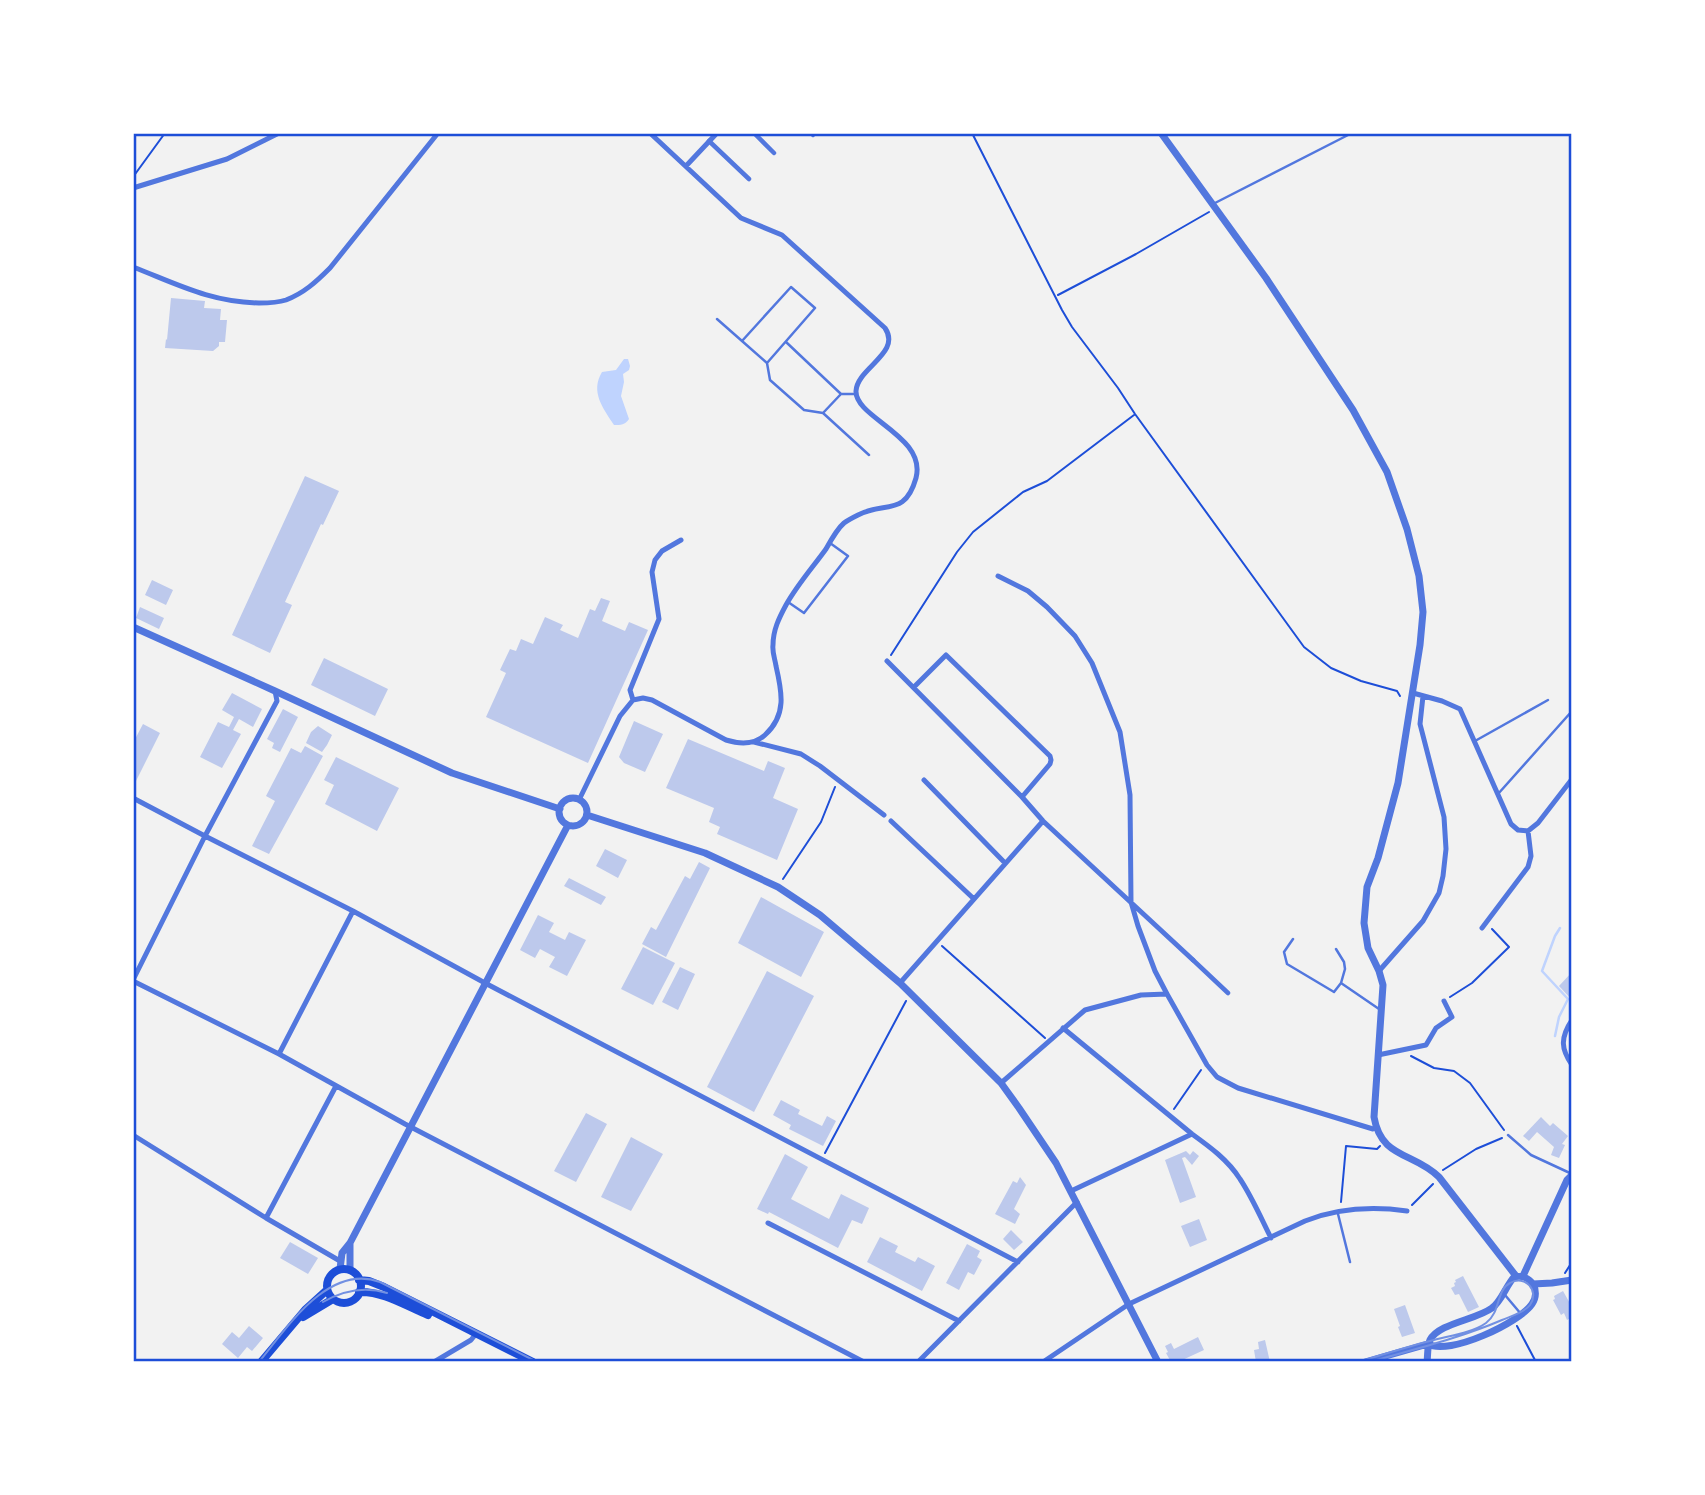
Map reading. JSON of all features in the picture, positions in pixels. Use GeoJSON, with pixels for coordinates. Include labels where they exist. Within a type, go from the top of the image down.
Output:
{"type":"FeatureCollection","features":[{"type":"Feature","properties":{"kind":"main road"},"geometry":{"type":"LineString","coordinates":[[343,1267],[359,1280],[359,1292],[350,1301],[333,1299],[327,1290],[330,1275],[343,1267]]}},
{"type":"Feature","properties":{"kind":"main road"},"geometry":{"type":"LineString","coordinates":[[359,1280],[384,1287],[533,1362]]}},
{"type":"Feature","properties":{"kind":"main road"},"geometry":{"type":"LineString","coordinates":[[261,1362],[305,1310],[327,1290]]}},
{"type":"Feature","properties":{"kind":"main road"},"geometry":{"type":"LineString","coordinates":[[359,1292],[388,1298],[460,1326]]}},
{"type":"Feature","properties":{"kind":"main road"},"geometry":{"type":"LineString","coordinates":[[292,1325],[333,1299]]}},
{"type":"Feature","properties":{"kind":"street"},"geometry":{"type":"LineString","coordinates":[[133,188],[227,159],[279,133]]}},
{"type":"Feature","properties":{"kind":"street"},"geometry":{"type":"LineString","coordinates":[[133,267],[182,287],[235,302],[274,303],[286,300],[312,286],[330,268],[438,133]]}},
{"type":"Feature","properties":{"kind":"street"},"geometry":{"type":"LineString","coordinates":[[579,800],[620,716],[633,700],[652,699],[738,744],[754,742],[772,729],[782,706],[772,647],[778,620],[788,602],[843,523],[861,513],[892,507],[905,501],[917,475],[916,459],[908,444],[862,404],[856,394],[862,378],[887,349],[888,333],[782,235],[741,218],[650,133]]}},
{"type":"Feature","properties":{"kind":"street"},"geometry":{"type":"LineString","coordinates":[[754,133],[774,153]]}},
{"type":"Feature","properties":{"kind":"street"},"geometry":{"type":"LineString","coordinates":[[1161,133],[1266,278],[1353,410],[1387,472],[1407,529],[1419,576],[1423,612],[1413,693],[1398,783],[1378,858],[1367,887],[1364,923],[1368,948],[1383,985],[1374,1117],[1383,1142],[1430,1169],[1520,1276],[1530,1280],[1535,1293],[1530,1308],[1499,1328],[1473,1340],[1437,1348],[1428,1344],[1364,1362]]}},
{"type":"Feature","properties":{"kind":"street"},"geometry":{"type":"LineString","coordinates":[[686,166],[716,134]]}},
{"type":"Feature","properties":{"kind":"street"},"geometry":{"type":"LineString","coordinates":[[709,141],[750,179]]}},
{"type":"Feature","properties":{"kind":"street"},"geometry":{"type":"LineString","coordinates":[[633,700],[629,690],[659,619],[652,572],[654,560],[662,551],[681,540]]}},
{"type":"Feature","properties":{"kind":"street"},"geometry":{"type":"LineString","coordinates":[[998,576],[1028,591],[1047,607],[1075,636],[1092,663],[1120,732],[1130,795],[1131,902],[1155,971],[1207,1065],[1217,1077],[1238,1088],[1376,1128]]}},
{"type":"Feature","properties":{"kind":"street"},"geometry":{"type":"LineString","coordinates":[[133,627],[452,773],[559,808]]}},
{"type":"Feature","properties":{"kind":"street"},"geometry":{"type":"LineString","coordinates":[[914,687],[946,655],[1050,756],[1050,764],[1022,797]]}},
{"type":"Feature","properties":{"kind":"street"},"geometry":{"type":"LineString","coordinates":[[887,661],[1043,821],[1228,993]]}},
{"type":"Feature","properties":{"kind":"street"},"geometry":{"type":"LineString","coordinates":[[275,691],[277,701],[133,980],[864,1362]]}},
{"type":"Feature","properties":{"kind":"street"},"geometry":{"type":"LineString","coordinates":[[1413,693],[1460,709],[1511,824],[1518,831],[1528,831],[1538,823],[1572,779]]}},
{"type":"Feature","properties":{"kind":"street"},"geometry":{"type":"LineString","coordinates":[[1379,971],[1423,920],[1439,893],[1443,876],[1446,849],[1444,817],[1420,724],[1423,696]]}},
{"type":"Feature","properties":{"kind":"street"},"geometry":{"type":"LineString","coordinates":[[754,742],[801,754],[820,765],[884,815]]}},
{"type":"Feature","properties":{"kind":"street"},"geometry":{"type":"LineString","coordinates":[[923,780],[1005,863]]}},
{"type":"Feature","properties":{"kind":"street"},"geometry":{"type":"LineString","coordinates":[[133,797],[1018,1262]]}},
{"type":"Feature","properties":{"kind":"street"},"geometry":{"type":"LineString","coordinates":[[567,799],[579,800],[586,806],[587,815],[582,823],[568,825],[562,820],[559,808],[567,799]]}},
{"type":"Feature","properties":{"kind":"street"},"geometry":{"type":"LineString","coordinates":[[587,815],[705,853],[778,887],[820,915],[900,983],[1001,1083],[1056,1163],[1158,1362]]}},
{"type":"Feature","properties":{"kind":"street"},"geometry":{"type":"LineString","coordinates":[[891,821],[974,899]]}},
{"type":"Feature","properties":{"kind":"street"},"geometry":{"type":"LineString","coordinates":[[900,983],[1043,821]]}},
{"type":"Feature","properties":{"kind":"street"},"geometry":{"type":"LineString","coordinates":[[343,1267],[350,1243],[568,825]]}},
{"type":"Feature","properties":{"kind":"street"},"geometry":{"type":"LineString","coordinates":[[1484,925],[1528,867],[1531,856],[1528,831]]}},
{"type":"Feature","properties":{"kind":"street"},"geometry":{"type":"LineString","coordinates":[[279,1054],[353,911]]}},
{"type":"Feature","properties":{"kind":"street"},"geometry":{"type":"LineString","coordinates":[[1001,1083],[1085,1010],[1141,995],[1167,993]]}},
{"type":"Feature","properties":{"kind":"street"},"geometry":{"type":"LineString","coordinates":[[1378,1055],[1426,1045],[1436,1028],[1452,1017],[1444,1001]]}},
{"type":"Feature","properties":{"kind":"street"},"geometry":{"type":"LineString","coordinates":[[1572,1020],[1566,1031],[1563,1051],[1572,1065]]}},
{"type":"Feature","properties":{"kind":"street"},"geometry":{"type":"LineString","coordinates":[[1063,1028],[1210,1146],[1235,1171],[1271,1238]]}},
{"type":"Feature","properties":{"kind":"street"},"geometry":{"type":"LineString","coordinates":[[266,1218],[336,1086]]}},
{"type":"Feature","properties":{"kind":"street"},"geometry":{"type":"LineString","coordinates":[[1071,1191],[1192,1134]]}},
{"type":"Feature","properties":{"kind":"street"},"geometry":{"type":"LineString","coordinates":[[133,1135],[343,1267]]}},
{"type":"Feature","properties":{"kind":"street"},"geometry":{"type":"LineString","coordinates":[[1427,1362],[1428,1344],[1439,1330],[1492,1309],[1511,1280],[1520,1276],[1572,1175]]}},
{"type":"Feature","properties":{"kind":"street"},"geometry":{"type":"LineString","coordinates":[[918,1362],[1077,1202]]}},
{"type":"Feature","properties":{"kind":"street"},"geometry":{"type":"LineString","coordinates":[[1043,1362],[1129,1304],[1321,1214],[1366,1208],[1407,1211]]}},
{"type":"Feature","properties":{"kind":"street"},"geometry":{"type":"LineString","coordinates":[[768,1223],[959,1321]]}},
{"type":"Feature","properties":{"kind":"street"},"geometry":{"type":"LineString","coordinates":[[343,1267],[342,1253],[350,1243]]}},
{"type":"Feature","properties":{"kind":"street"},"geometry":{"type":"LineString","coordinates":[[1533,1284],[1569,1280]]}},
{"type":"Feature","properties":{"kind":"street"},"geometry":{"type":"LineString","coordinates":[[434,1362],[475,1335],[460,1326]]}},
{"type":"Feature","properties":{"kind":"lane"},"geometry":{"type":"LineString","coordinates":[[1215,206],[1352,133]]}},
{"type":"Feature","properties":{"kind":"lane"},"geometry":{"type":"LineString","coordinates":[[742,341],[791,287],[815,308],[768,363]]}},
{"type":"Feature","properties":{"kind":"lane"},"geometry":{"type":"LineString","coordinates":[[717,319],[768,363],[770,380],[804,410],[823,413],[869,455]]}},
{"type":"Feature","properties":{"kind":"lane"},"geometry":{"type":"LineString","coordinates":[[786,342],[841,394],[856,394]]}},
{"type":"Feature","properties":{"kind":"lane"},"geometry":{"type":"LineString","coordinates":[[823,413],[841,394]]}},
{"type":"Feature","properties":{"kind":"lane"},"geometry":{"type":"LineString","coordinates":[[788,602],[804,613],[848,556],[830,543]]}},
{"type":"Feature","properties":{"kind":"lane"},"geometry":{"type":"LineString","coordinates":[[1475,741],[1548,701]]}},
{"type":"Feature","properties":{"kind":"lane"},"geometry":{"type":"LineString","coordinates":[[1498,794],[1572,710]]}},
{"type":"Feature","properties":{"kind":"lane"},"geometry":{"type":"LineString","coordinates":[[1293,939],[1284,952],[1287,964],[1334,992],[1341,983],[1345,969],[1345,962],[1336,949]]}},
{"type":"Feature","properties":{"kind":"lane"},"geometry":{"type":"LineString","coordinates":[[1341,983],[1382,1011]]}},
{"type":"Feature","properties":{"kind":"lane"},"geometry":{"type":"LineString","coordinates":[[1508,1135],[1531,1155],[1572,1175]]}},
{"type":"Feature","properties":{"kind":"lane"},"geometry":{"type":"LineString","coordinates":[[1339,1210],[1350,1262]]}},
{"type":"Feature","properties":{"kind":"lane"},"geometry":{"type":"LineString","coordinates":[[1503,1293],[1521,1314]]}},
{"type":"Feature","properties":{"kind":"path"},"geometry":{"type":"LineString","coordinates":[[133,177],[165,133]]}},
{"type":"Feature","properties":{"kind":"path"},"geometry":{"type":"LineString","coordinates":[[972,133],[1072,327],[1304,647],[1331,668],[1361,681],[1397,691],[1400,696]]}},
{"type":"Feature","properties":{"kind":"path"},"geometry":{"type":"LineString","coordinates":[[1056,296],[1136,254],[1215,206]]}},
{"type":"Feature","properties":{"kind":"path"},"geometry":{"type":"LineString","coordinates":[[887,661],[957,552],[973,532],[1023,492],[1047,481],[1135,414]]}},
{"type":"Feature","properties":{"kind":"path"},"geometry":{"type":"LineString","coordinates":[[778,887],[821,822],[838,780]]}},
{"type":"Feature","properties":{"kind":"path"},"geometry":{"type":"LineString","coordinates":[[1444,1001],[1472,983],[1508,947],[1484,925]]}},
{"type":"Feature","properties":{"kind":"path"},"geometry":{"type":"LineString","coordinates":[[937,940],[1048,1041]]}},
{"type":"Feature","properties":{"kind":"path"},"geometry":{"type":"LineString","coordinates":[[821,1160],[906,1000]]}},
{"type":"Feature","properties":{"kind":"path"},"geometry":{"type":"LineString","coordinates":[[1399,1050],[1434,1068],[1454,1071],[1470,1083],[1508,1135],[1460,1158],[1438,1177],[1407,1211]]}},
{"type":"Feature","properties":{"kind":"path"},"geometry":{"type":"LineString","coordinates":[[1174,1109],[1202,1069]]}},
{"type":"Feature","properties":{"kind":"path"},"geometry":{"type":"LineString","coordinates":[[1339,1210],[1346,1146],[1377,1149],[1383,1142]]}},
{"type":"Feature","properties":{"kind":"path"},"geometry":{"type":"LineString","coordinates":[[1569,1280],[1564,1274],[1572,1262]]}},
{"type":"Feature","properties":{"kind":"path"},"geometry":{"type":"LineString","coordinates":[[1514,1322],[1536,1362]]}},
{"type":"Feature","properties":{"kind":"water"},"geometry":{"type":"Polygon","coordinates":[[[624,359],[628,359],[630,366],[623,374],[621,396],[629,419],[623,424],[614,425],[599,400],[597,386],[602,372],[616,370],[624,359]]]}},
{"type":"Feature","properties":{"kind":"building"},"geometry":{"type":"Polygon","coordinates":[[[171,298],[205,301],[204,308],[221,309],[220,320],[227,320],[225,342],[219,342],[219,346],[213,351],[165,348],[171,298]]]}},
{"type":"Feature","properties":{"kind":"building"},"geometry":{"type":"Polygon","coordinates":[[[305,476],[339,491],[285,602],[292,605],[270,653],[232,635],[305,476]]]}},
{"type":"Feature","properties":{"kind":"building"},"geometry":{"type":"Polygon","coordinates":[[[152,580],[173,590],[166,605],[145,595],[152,580]]]}},
{"type":"Feature","properties":{"kind":"building"},"geometry":{"type":"Polygon","coordinates":[[[601,598],[610,601],[602,621],[625,631],[629,622],[648,630],[588,763],[486,717],[506,673],[500,670],[510,649],[516,651],[521,639],[533,644],[545,617],[563,625],[560,630],[578,638],[590,609],[595,611],[601,598]]]}},
{"type":"Feature","properties":{"kind":"building"},"geometry":{"type":"Polygon","coordinates":[[[140,607],[164,618],[159,629],[136,618],[140,607]]]}},
{"type":"Feature","properties":{"kind":"building"},"geometry":{"type":"Polygon","coordinates":[[[324,658],[388,689],[375,716],[311,685],[324,658]]]}},
{"type":"Feature","properties":{"kind":"building"},"geometry":{"type":"Polygon","coordinates":[[[232,693],[262,709],[253,727],[239,719],[233,730],[241,734],[222,768],[200,757],[218,722],[229,727],[234,717],[222,710],[232,693]]]}},
{"type":"Feature","properties":{"kind":"building"},"geometry":{"type":"Polygon","coordinates":[[[283,709],[298,717],[280,752],[272,748],[274,743],[267,739],[283,709]]]}},
{"type":"Feature","properties":{"kind":"building"},"geometry":{"type":"Polygon","coordinates":[[[634,721],[663,734],[645,772],[624,763],[619,757],[634,721]]]}},
{"type":"Feature","properties":{"kind":"building"},"geometry":{"type":"Polygon","coordinates":[[[143,724],[160,733],[133,787],[133,743],[143,724]]]}},
{"type":"Feature","properties":{"kind":"building"},"geometry":{"type":"Polygon","coordinates":[[[318,726],[332,735],[322,752],[306,743],[311,732],[318,726]]]}},
{"type":"Feature","properties":{"kind":"building"},"geometry":{"type":"Polygon","coordinates":[[[688,739],[764,771],[768,761],[785,768],[773,798],[798,809],[777,860],[717,834],[720,827],[709,822],[714,808],[666,788],[688,739]]]}},
{"type":"Feature","properties":{"kind":"building"},"geometry":{"type":"Polygon","coordinates":[[[305,746],[323,756],[269,854],[252,846],[275,801],[266,796],[291,748],[301,753],[305,746]]]}},
{"type":"Feature","properties":{"kind":"building"},"geometry":{"type":"Polygon","coordinates":[[[336,757],[399,788],[377,831],[325,804],[334,785],[324,780],[336,757]]]}},
{"type":"Feature","properties":{"kind":"building"},"geometry":{"type":"Polygon","coordinates":[[[605,849],[627,860],[618,878],[596,866],[605,849]]]}},
{"type":"Feature","properties":{"kind":"building"},"geometry":{"type":"Polygon","coordinates":[[[699,862],[710,868],[666,957],[642,944],[651,927],[656,930],[685,876],[690,879],[699,862]]]}},
{"type":"Feature","properties":{"kind":"building"},"geometry":{"type":"Polygon","coordinates":[[[569,878],[606,897],[601,905],[564,886],[569,878]]]}},
{"type":"Feature","properties":{"kind":"building"},"geometry":{"type":"Polygon","coordinates":[[[761,897],[824,932],[801,977],[738,943],[761,897]]]}},
{"type":"Feature","properties":{"kind":"building"},"geometry":{"type":"Polygon","coordinates":[[[538,915],[554,923],[549,932],[565,940],[569,932],[586,940],[567,976],[549,967],[555,957],[540,949],[535,958],[520,950],[538,915]]]}},
{"type":"Feature","properties":{"kind":"building"},"geometry":{"type":"Polygon","coordinates":[[[643,947],[675,963],[653,1005],[621,989],[643,947]]]}},
{"type":"Feature","properties":{"kind":"building"},"geometry":{"type":"Polygon","coordinates":[[[680,967],[695,974],[678,1010],[662,1002],[680,967]]]}},
{"type":"Feature","properties":{"kind":"building"},"geometry":{"type":"Polygon","coordinates":[[[767,971],[814,996],[754,1112],[707,1087],[767,971]]]}},
{"type":"Feature","properties":{"kind":"building"},"geometry":{"type":"Polygon","coordinates":[[[1572,972],[1572,1000],[1559,986],[1572,972]]]}},
{"type":"Feature","properties":{"kind":"building"},"geometry":{"type":"Polygon","coordinates":[[[781,1100],[800,1110],[798,1114],[822,1126],[827,1116],[836,1121],[823,1146],[789,1129],[791,1125],[773,1115],[781,1100]]]}},
{"type":"Feature","properties":{"kind":"building"},"geometry":{"type":"Polygon","coordinates":[[[586,1113],[607,1124],[576,1182],[554,1171],[586,1113]]]}},
{"type":"Feature","properties":{"kind":"building"},"geometry":{"type":"Polygon","coordinates":[[[1541,1117],[1550,1126],[1553,1123],[1568,1136],[1562,1144],[1565,1145],[1559,1158],[1551,1155],[1554,1147],[1537,1132],[1529,1141],[1523,1136],[1541,1117]]]}},
{"type":"Feature","properties":{"kind":"building"},"geometry":{"type":"Polygon","coordinates":[[[631,1137],[663,1154],[631,1211],[601,1197],[631,1137]]]}},
{"type":"Feature","properties":{"kind":"building"},"geometry":{"type":"Polygon","coordinates":[[[1186,1151],[1190,1155],[1193,1151],[1199,1156],[1192,1165],[1185,1157],[1182,1158],[1196,1197],[1180,1203],[1165,1160],[1186,1151]]]}},
{"type":"Feature","properties":{"kind":"building"},"geometry":{"type":"Polygon","coordinates":[[[785,1154],[808,1167],[791,1199],[829,1219],[841,1194],[869,1208],[862,1224],[852,1220],[838,1248],[769,1212],[768,1214],[757,1209],[785,1154]]]}},
{"type":"Feature","properties":{"kind":"building"},"geometry":{"type":"Polygon","coordinates":[[[1020,1177],[1026,1185],[1014,1209],[1020,1214],[1015,1224],[995,1214],[1013,1181],[1017,1183],[1020,1177]]]}},
{"type":"Feature","properties":{"kind":"building"},"geometry":{"type":"Polygon","coordinates":[[[1199,1219],[1207,1240],[1190,1247],[1181,1226],[1199,1219]]]}},
{"type":"Feature","properties":{"kind":"building"},"geometry":{"type":"Polygon","coordinates":[[[1011,1230],[1023,1242],[1014,1250],[1003,1239],[1011,1230]]]}},
{"type":"Feature","properties":{"kind":"building"},"geometry":{"type":"Polygon","coordinates":[[[880,1237],[898,1246],[895,1252],[915,1262],[918,1257],[935,1266],[922,1291],[867,1262],[880,1237]]]}},
{"type":"Feature","properties":{"kind":"building"},"geometry":{"type":"Polygon","coordinates":[[[290,1242],[318,1258],[308,1274],[280,1258],[290,1242]]]}},
{"type":"Feature","properties":{"kind":"building"},"geometry":{"type":"Polygon","coordinates":[[[967,1244],[980,1251],[977,1257],[982,1260],[974,1275],[968,1272],[959,1290],[946,1283],[967,1244]]]}},
{"type":"Feature","properties":{"kind":"building"},"geometry":{"type":"Polygon","coordinates":[[[1463,1276],[1479,1307],[1468,1312],[1459,1294],[1455,1295],[1451,1288],[1455,1286],[1455,1280],[1463,1276]]]}},
{"type":"Feature","properties":{"kind":"building"},"geometry":{"type":"Polygon","coordinates":[[[1563,1291],[1572,1307],[1572,1317],[1567,1320],[1553,1300],[1554,1296],[1563,1291]]]}},
{"type":"Feature","properties":{"kind":"building"},"geometry":{"type":"Polygon","coordinates":[[[1405,1305],[1415,1333],[1402,1337],[1394,1309],[1405,1305]]]}},
{"type":"Feature","properties":{"kind":"building"},"geometry":{"type":"Polygon","coordinates":[[[249,1326],[263,1338],[252,1351],[247,1347],[238,1358],[222,1344],[232,1332],[239,1338],[249,1326]]]}},
{"type":"Feature","properties":{"kind":"building"},"geometry":{"type":"Polygon","coordinates":[[[1198,1337],[1204,1350],[1178,1362],[1171,1362],[1165,1346],[1171,1343],[1174,1349],[1198,1337]]]}},
{"type":"Feature","properties":{"kind":"building"},"geometry":{"type":"Polygon","coordinates":[[[1265,1340],[1270,1362],[1256,1362],[1254,1350],[1259,1349],[1258,1342],[1265,1340]]]}},
{"type":"Feature","properties":{"kind":"waterway"},"geometry":{"type":"LineString","coordinates":[[1555,1036],[1559,1017],[1568,999],[1542,971],[1560,928]]}},
{"type":"Feature","properties":{"kind":"tram line"},"geometry":{"type":"LineString","coordinates":[[259,1362],[310,1302],[343,1282],[361,1279],[380,1282],[537,1362]]}},
{"type":"Feature","properties":{"kind":"tram line"},"geometry":{"type":"LineString","coordinates":[[1358,1362],[1467,1332],[1486,1323],[1494,1313],[1502,1291],[1510,1283],[1526,1282],[1532,1290],[1533,1300],[1530,1305],[1517,1314],[1454,1338],[1370,1362]]}},
{"type":"Feature","properties":{"kind":"tram line"},"geometry":{"type":"LineString","coordinates":[[323,1302],[354,1290],[387,1293]]}}]}
